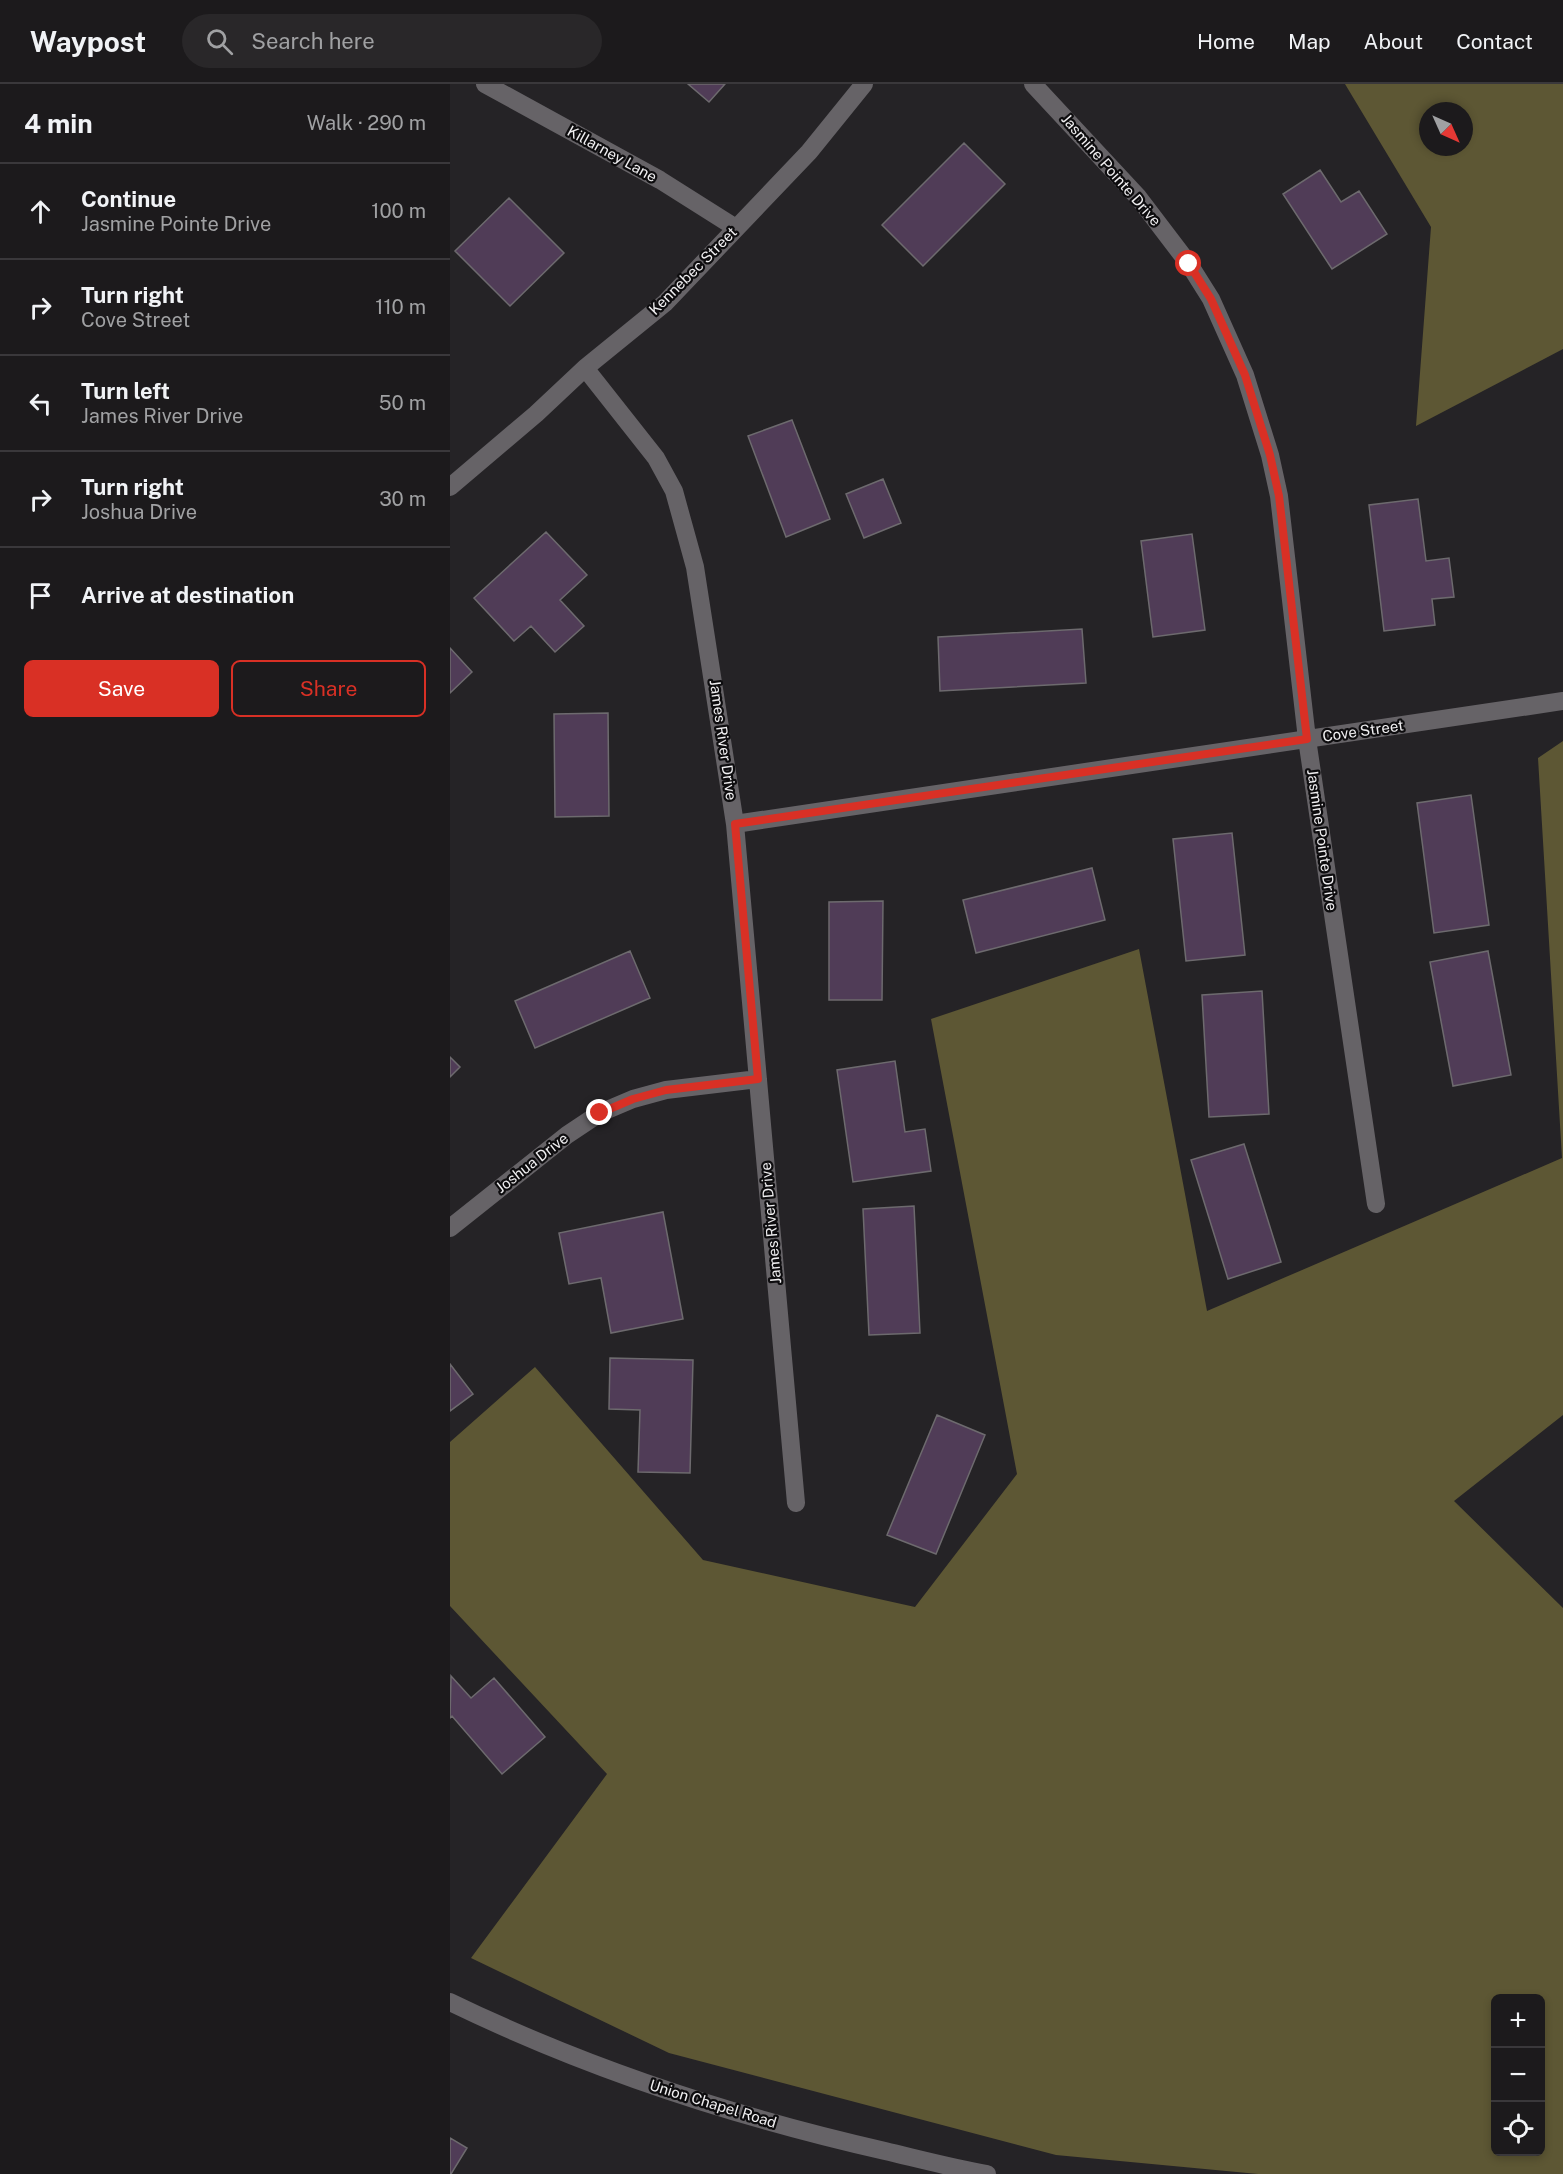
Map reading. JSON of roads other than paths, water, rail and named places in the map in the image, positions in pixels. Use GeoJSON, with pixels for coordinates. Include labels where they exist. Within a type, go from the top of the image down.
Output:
{"type":"FeatureCollection","features":[{"type":"Feature","properties":{"kind":"street","name":"Killarney Lane"},"geometry":{"type":"LineString","coordinates":[[485,84],[660,180],[736,228]]}},
{"type":"Feature","properties":{"kind":"street","name":"Kennebec Street"},"geometry":{"type":"LineString","coordinates":[[450,487],[536,414],[585,368],[665,303],[809,152],[864,84]]}},
{"type":"Feature","properties":{"kind":"street","name":"Jasmine Pointe Drive"},"geometry":{"type":"LineString","coordinates":[[1034,84],[1138,197],[1189,264],[1211,299],[1245,375],[1270,455],[1279,496],[1307,739],[1376,1204]]}},
{"type":"Feature","properties":{"kind":"street","name":"James River Drive"},"geometry":{"type":"LineString","coordinates":[[585,368],[656,458],[674,491],[695,567],[735,824],[796,1503]]}},
{"type":"Feature","properties":{"kind":"street","name":"Cove Street"},"geometry":{"type":"LineString","coordinates":[[735,824],[1563,701]]}},
{"type":"Feature","properties":{"kind":"street","name":"Joshua Drive"},"geometry":{"type":"LineString","coordinates":[[450,1228],[567,1135],[600,1113],[633,1099],[666,1090],[758,1079]]}},
{"type":"Feature","properties":{"kind":"street","name":"Union Chapel Road"},"geometry":{"type":"LineString","coordinates":[[450,2002],[499,2025],[652,2086],[810,2134],[987,2174]]}}]}
